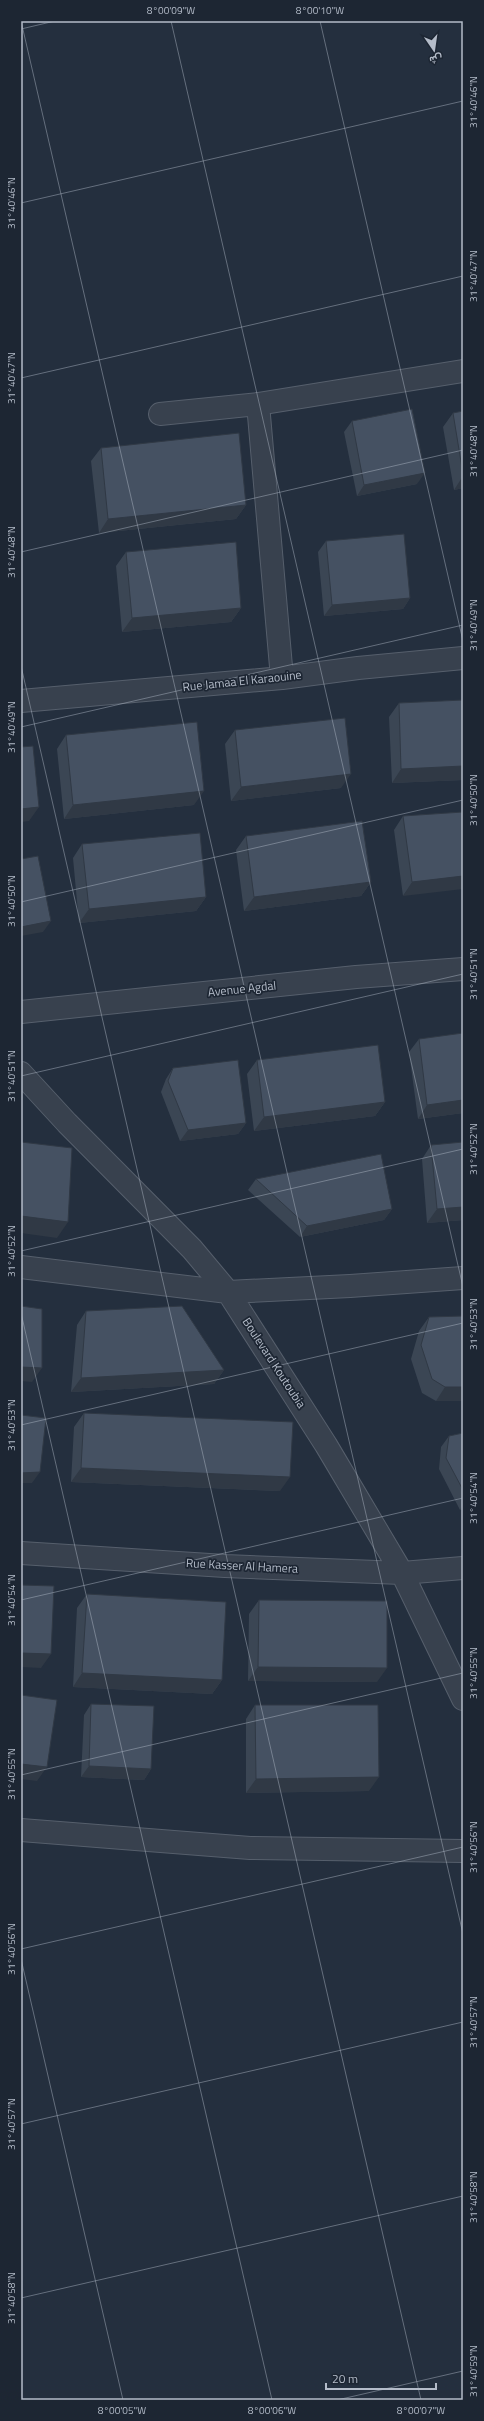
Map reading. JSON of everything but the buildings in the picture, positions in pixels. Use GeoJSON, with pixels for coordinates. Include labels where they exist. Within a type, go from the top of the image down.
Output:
{"type":"FeatureCollection","features":[{"type":"Feature","properties":{"kind":"street"},"geometry":{"type":"LineString","coordinates":[[160,414],[258,404],[463,371]]}},
{"type":"Feature","properties":{"kind":"street"},"geometry":{"type":"LineString","coordinates":[[258,404],[282,678]]}},
{"type":"Feature","properties":{"kind":"street","name":"Rue Jamaa El Karaouine"},"geometry":{"type":"LineString","coordinates":[[21,701],[282,678],[358,668],[463,658]]}},
{"type":"Feature","properties":{"kind":"street","name":"Avenue Agdal"},"geometry":{"type":"LineString","coordinates":[[21,1012],[356,977],[463,969]]}},
{"type":"Feature","properties":{"kind":"street","name":"Boulevard Koutoubia"},"geometry":{"type":"LineString","coordinates":[[21,1073],[66,1123],[192,1249],[228,1292],[326,1445],[402,1573],[463,1699]]}},
{"type":"Feature","properties":{"kind":"street"},"geometry":{"type":"LineString","coordinates":[[21,1267],[228,1292],[350,1286],[463,1278]]}},
{"type":"Feature","properties":{"kind":"street","name":"Rue Kasser Al Hamera"},"geometry":{"type":"LineString","coordinates":[[21,1553],[169,1563],[402,1573],[463,1568]]}},
{"type":"Feature","properties":{"kind":"street"},"geometry":{"type":"LineString","coordinates":[[21,1830],[250,1848],[463,1851]]}}]}
